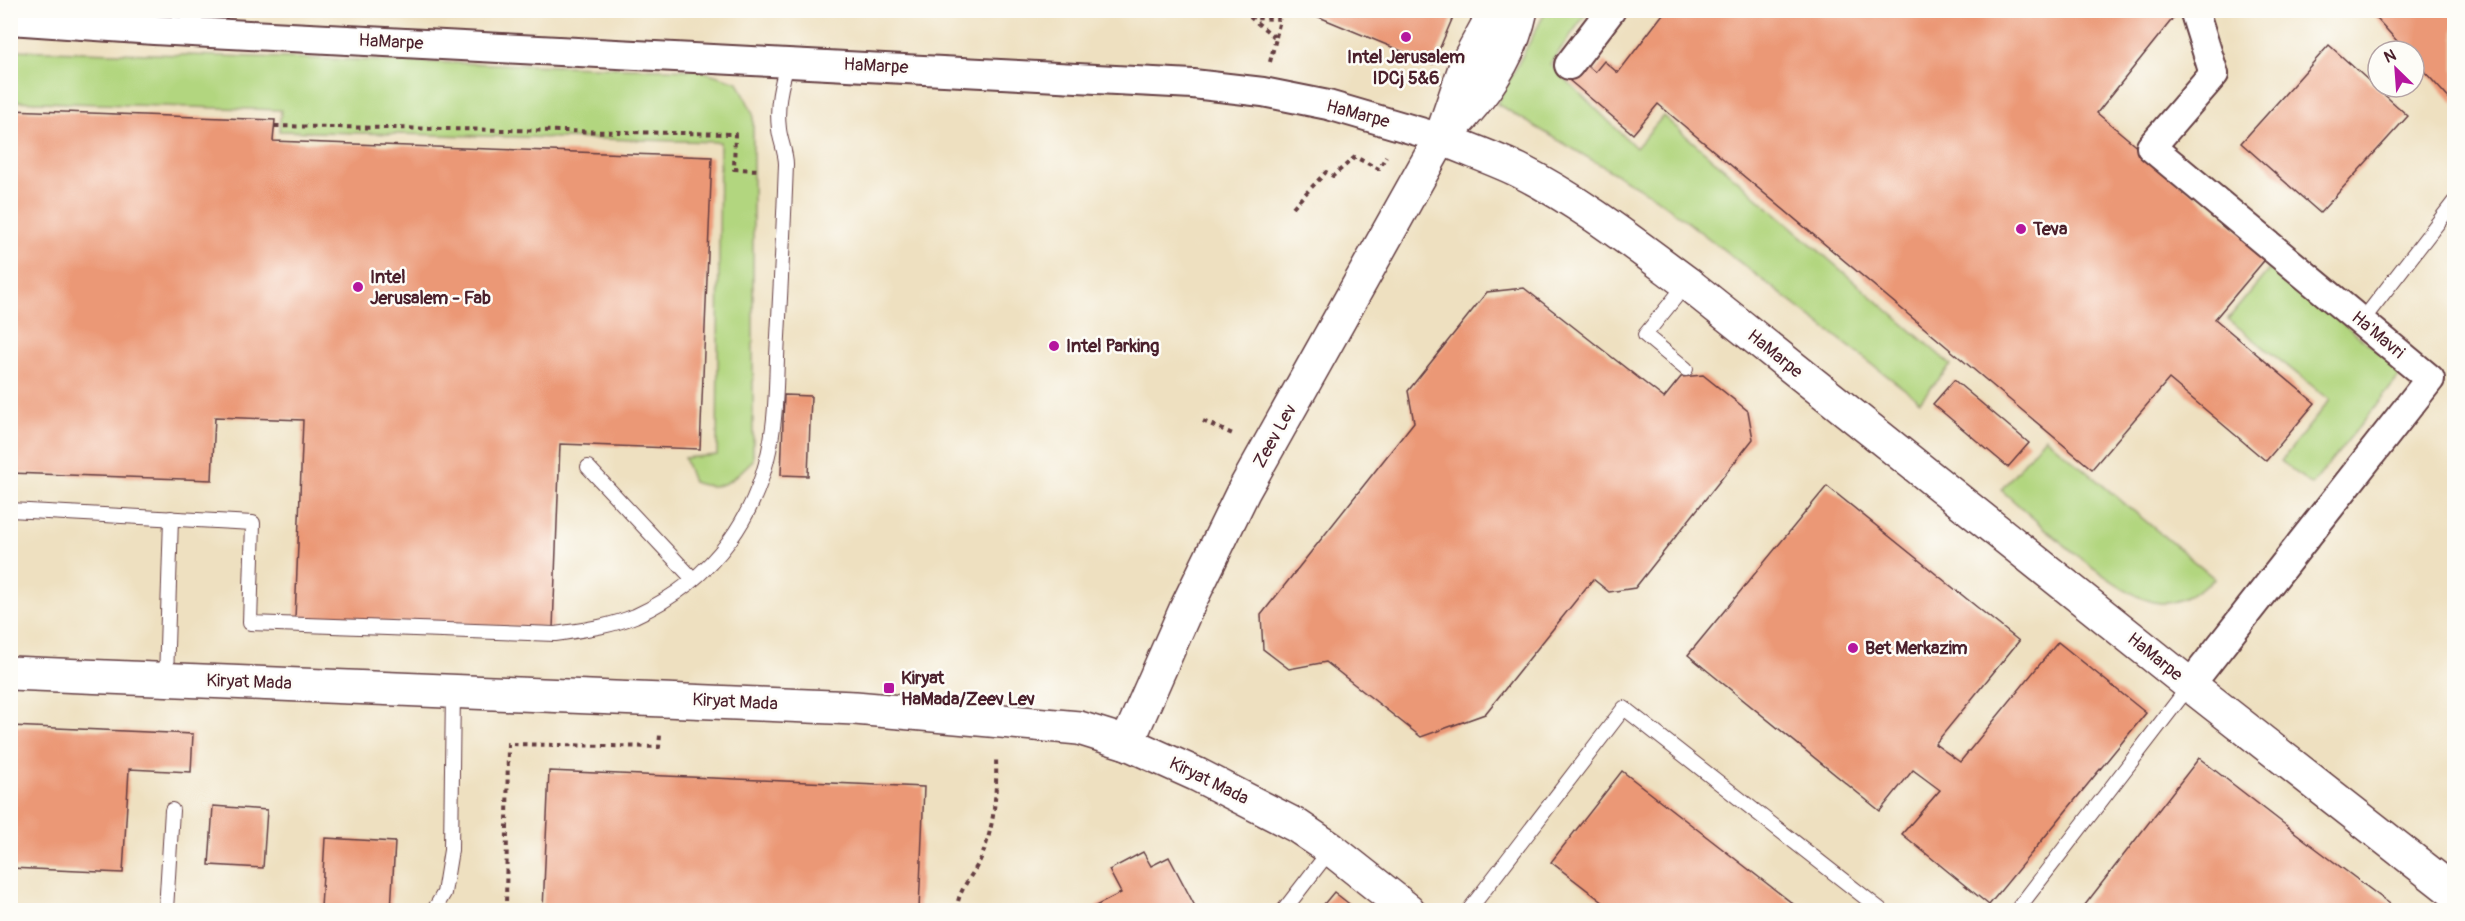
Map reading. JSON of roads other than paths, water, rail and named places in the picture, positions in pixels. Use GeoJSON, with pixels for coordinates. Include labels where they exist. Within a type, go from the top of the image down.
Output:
{"type":"FeatureCollection","features":[{"type":"Feature","properties":{"kind":"street","name":"Zeev Lev"},"geometry":{"type":"LineString","coordinates":[[1127,743],[1186,609],[1243,492],[1441,138],[1464,70],[1496,10]]}},
{"type":"Feature","properties":{"kind":"street","name":"Zeev Lev"},"geometry":{"type":"LineString","coordinates":[[1441,138],[1488,87],[1508,50],[1521,10]]}},
{"type":"Feature","properties":{"kind":"street"},"geometry":{"type":"LineString","coordinates":[[1569,65],[1611,10]]}},
{"type":"Feature","properties":{"kind":"street","name":"Ha'Mavri"},"geometry":{"type":"LineString","coordinates":[[2190,685],[2430,379],[2151,147],[2214,74],[2194,10]]}},
{"type":"Feature","properties":{"kind":"street","name":"HaMarpe"},"geometry":{"type":"LineString","coordinates":[[10,20],[154,30],[1193,84],[1263,92],[1328,105],[1441,138],[1518,170],[1563,196],[1622,235],[1687,283],[2190,685],[2454,892]]}},
{"type":"Feature","properties":{"kind":"street","name":"Kiryat Mada"},"geometry":{"type":"LineString","coordinates":[[10,673],[844,707],[1079,728],[1127,743],[1237,794],[1297,826],[1331,849],[1408,910]]}},
{"type":"Feature","properties":{"kind":"lane"},"geometry":{"type":"LineString","coordinates":[[10,510],[253,523],[250,623],[555,634],[598,628],[634,616],[668,597],[719,556],[740,529],[765,466],[773,428],[786,160],[779,126],[779,104],[788,62]]}},
{"type":"Feature","properties":{"kind":"lane"},"geometry":{"type":"LineString","coordinates":[[2362,321],[2454,202]]}},
{"type":"Feature","properties":{"kind":"lane"},"geometry":{"type":"LineString","coordinates":[[1686,369],[1645,335],[1687,283]]}},
{"type":"Feature","properties":{"kind":"lane"},"geometry":{"type":"LineString","coordinates":[[588,467],[693,579]]}},
{"type":"Feature","properties":{"kind":"lane"},"geometry":{"type":"LineString","coordinates":[[166,679],[171,518]]}},
{"type":"Feature","properties":{"kind":"lane"},"geometry":{"type":"LineString","coordinates":[[2018,910],[2190,685]]}},
{"type":"Feature","properties":{"kind":"lane"},"geometry":{"type":"LineString","coordinates":[[434,910],[444,893],[451,850],[453,691]]}},
{"type":"Feature","properties":{"kind":"lane"},"geometry":{"type":"LineString","coordinates":[[1469,910],[1624,708],[1881,910]]}},
{"type":"Feature","properties":{"kind":"lane"},"geometry":{"type":"LineString","coordinates":[[166,910],[172,810]]}},
{"type":"Feature","properties":{"kind":"lane"},"geometry":{"type":"LineString","coordinates":[[1284,910],[1331,849]]}},
{"type":"Feature","properties":{"kind":"place","name":"Intel Jerusalem IDCj 5&6"},"geometry":{"type":"Point","coordinates":[1406,37]}},
{"type":"Feature","properties":{"kind":"place","name":"Teva"},"geometry":{"type":"Point","coordinates":[2021,229]}},
{"type":"Feature","properties":{"kind":"place","name":"Intel Jerusalem - Fab"},"geometry":{"type":"Point","coordinates":[358,287]}},
{"type":"Feature","properties":{"kind":"place","name":"Intel Parking"},"geometry":{"type":"Point","coordinates":[1054,346]}},
{"type":"Feature","properties":{"kind":"place","name":"Bet Merkazim"},"geometry":{"type":"Point","coordinates":[1853,648]}},
{"type":"Feature","properties":{"kind":"place","name":"Kiryat HaMada/Zeev Lev"},"geometry":{"type":"Point","coordinates":[889,688]}}]}
